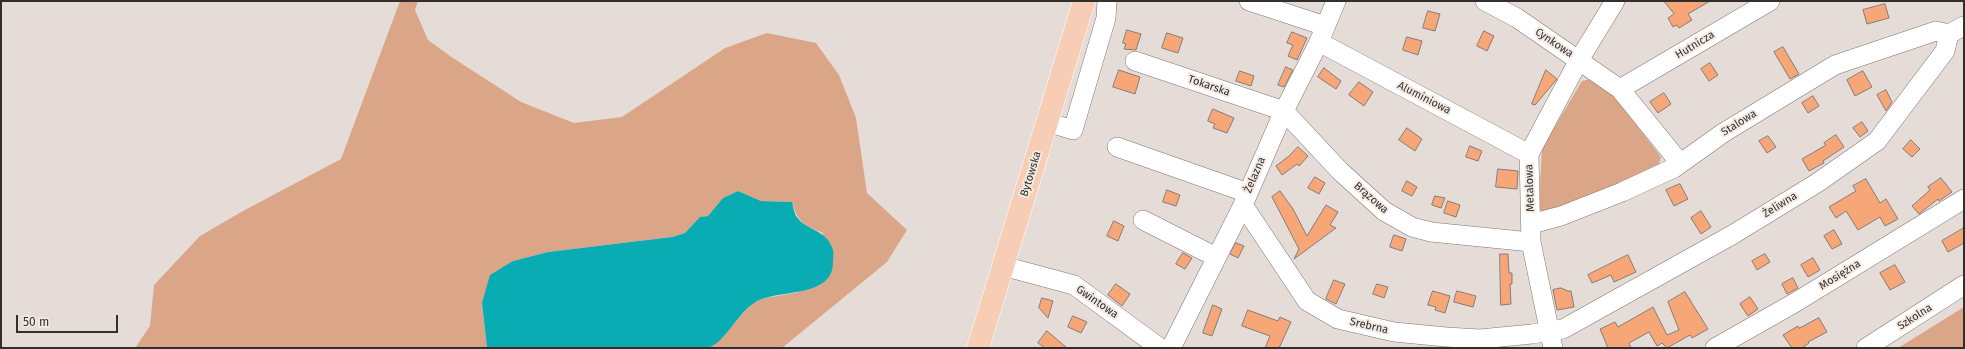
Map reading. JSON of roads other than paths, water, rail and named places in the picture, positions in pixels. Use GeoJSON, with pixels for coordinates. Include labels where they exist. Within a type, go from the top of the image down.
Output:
{"type":"FeatureCollection","features":[{"type":"Feature","properties":{"kind":"main road","name":"Bytowska"},"geometry":{"type":"LineString","coordinates":[[978,348],[1084,1]]}},
{"type":"Feature","properties":{"kind":"street"},"geometry":{"type":"LineString","coordinates":[[1047,122],[1073,130],[1106,18],[1107,1]]}},
{"type":"Feature","properties":{"kind":"street","name":"Aluminiowa"},"geometry":{"type":"LineString","coordinates":[[1249,1],[1322,34],[1529,154]]}},
{"type":"Feature","properties":{"kind":"street","name":"Żelazna"},"geometry":{"type":"LineString","coordinates":[[1171,348],[1245,199],[1284,111],[1322,34],[1336,1]]}},
{"type":"Feature","properties":{"kind":"street","name":"Cynkowa"},"geometry":{"type":"LineString","coordinates":[[1485,1],[1517,18],[1620,89],[1680,163]]}},
{"type":"Feature","properties":{"kind":"street","name":"Metalowa"},"geometry":{"type":"LineString","coordinates":[[1551,340],[1531,233],[1529,154],[1579,60],[1615,1]]}},
{"type":"Feature","properties":{"kind":"street","name":"Hutnicza"},"geometry":{"type":"LineString","coordinates":[[1620,89],[1770,1]]}},
{"type":"Feature","properties":{"kind":"street","name":"Stalowa"},"geometry":{"type":"LineString","coordinates":[[1531,233],[1561,216],[1622,192],[1680,163],[1723,133],[1835,65],[1936,31],[1957,30]]}},
{"type":"Feature","properties":{"kind":"street","name":"Żeliwna"},"geometry":{"type":"LineString","coordinates":[[1551,340],[1563,329],[1732,235],[1817,182],[1878,141],[1945,51],[1957,30]]}},
{"type":"Feature","properties":{"kind":"street","name":"Tokarska"},"geometry":{"type":"LineString","coordinates":[[1135,61],[1284,111]]}},
{"type":"Feature","properties":{"kind":"street","name":"Brązowa"},"geometry":{"type":"LineString","coordinates":[[1284,111],[1340,170],[1384,211],[1412,227],[1431,232],[1531,233]]}},
{"type":"Feature","properties":{"kind":"street"},"geometry":{"type":"LineString","coordinates":[[1117,147],[1245,199]]}},
{"type":"Feature","properties":{"kind":"street","name":"Srebrna"},"geometry":{"type":"LineString","coordinates":[[1245,199],[1307,301],[1338,319],[1394,332],[1480,339],[1551,340]]}},
{"type":"Feature","properties":{"kind":"street","name":"Mosiężna"},"geometry":{"type":"LineString","coordinates":[[1715,348],[1796,302],[1964,199]]}},
{"type":"Feature","properties":{"kind":"street"},"geometry":{"type":"LineString","coordinates":[[1143,220],[1216,257]]}},
{"type":"Feature","properties":{"kind":"street","name":"Gwintowa"},"geometry":{"type":"LineString","coordinates":[[1003,266],[1074,285],[1160,348]]}},
{"type":"Feature","properties":{"kind":"street","name":"Szkolna"},"geometry":{"type":"LineString","coordinates":[[1866,348],[1964,285]]}},
{"type":"Feature","properties":{"kind":"water"},"geometry":{"type":"Polygon","coordinates":[[[738,191],[761,201],[792,202],[795,214],[800,221],[826,238],[833,250],[833,262],[830,274],[824,282],[814,288],[763,298],[754,303],[741,315],[717,343],[709,348],[487,348],[482,303],[490,275],[513,261],[548,252],[672,237],[685,233],[700,217],[708,216],[723,198],[738,191]]]}}]}
